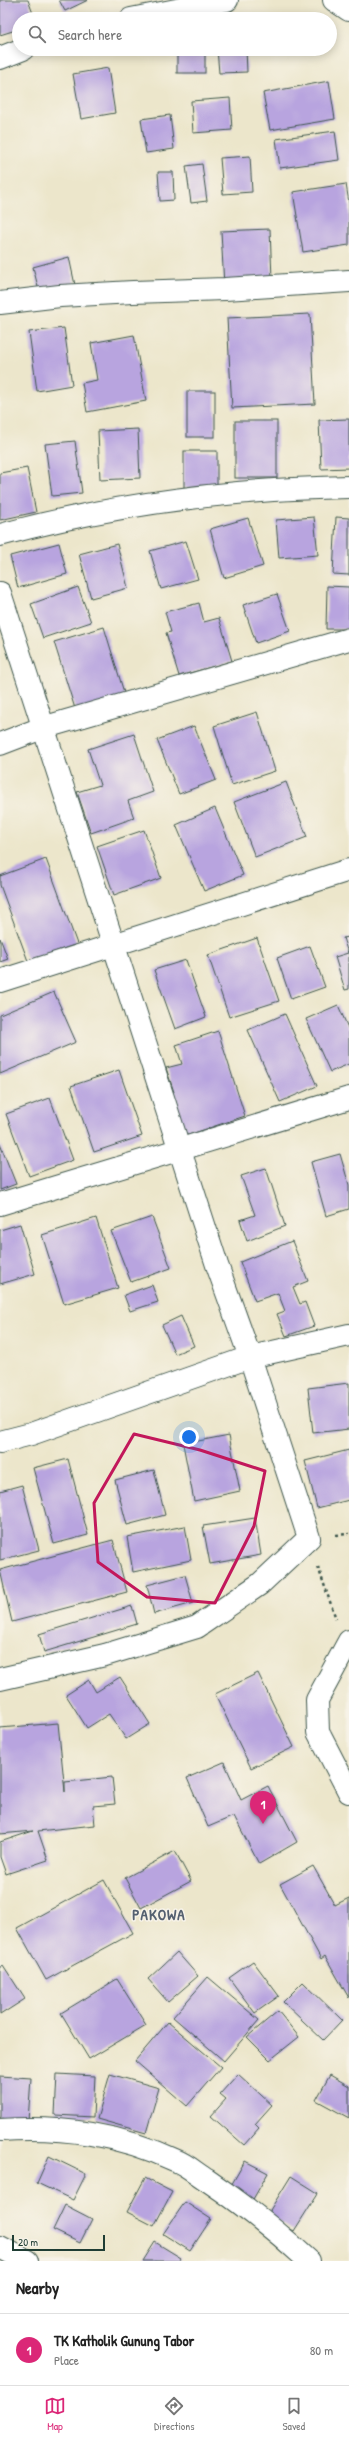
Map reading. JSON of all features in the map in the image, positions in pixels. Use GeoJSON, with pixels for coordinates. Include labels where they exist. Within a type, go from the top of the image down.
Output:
{"type":"FeatureCollection","features":[{"type":"Feature","properties":{"kind":"street"},"geometry":{"type":"LineString","coordinates":[[166,12],[227,0]]}},
{"type":"Feature","properties":{"kind":"street"},"geometry":{"type":"LineString","coordinates":[[334,0],[349,10]]}},
{"type":"Feature","properties":{"kind":"street"},"geometry":{"type":"LineString","coordinates":[[0,58],[12,54]]}},
{"type":"Feature","properties":{"kind":"street"},"geometry":{"type":"LineString","coordinates":[[0,303],[118,292],[225,289],[349,281]]}},
{"type":"Feature","properties":{"kind":"street"},"geometry":{"type":"LineString","coordinates":[[0,535],[104,510],[184,498],[281,488],[349,487]]}},
{"type":"Feature","properties":{"kind":"street"},"geometry":{"type":"LineString","coordinates":[[0,593],[42,728],[181,1150],[217,1265],[250,1357],[309,1538],[260,1584],[197,1627],[105,1656],[0,1680]]}},
{"type":"Feature","properties":{"kind":"street"},"geometry":{"type":"LineString","coordinates":[[0,744],[42,728],[349,638]]}},
{"type":"Feature","properties":{"kind":"street"},"geometry":{"type":"LineString","coordinates":[[0,981],[349,870]]}},
{"type":"Feature","properties":{"kind":"street"},"geometry":{"type":"LineString","coordinates":[[0,1204],[349,1098]]}},
{"type":"Feature","properties":{"kind":"street"},"geometry":{"type":"LineString","coordinates":[[0,1442],[31,1434],[250,1357],[349,1336]]}},
{"type":"Feature","properties":{"kind":"street"},"geometry":{"type":"LineString","coordinates":[[347,1644],[317,1700],[318,1732],[349,1792]]}},
{"type":"Feature","properties":{"kind":"street"},"geometry":{"type":"LineString","coordinates":[[0,2130],[65,2129],[125,2141],[178,2161],[236,2200],[309,2261]]}},
{"type":"Feature","properties":{"kind":"street"},"geometry":{"type":"LineString","coordinates":[[0,2247],[27,2261]]}},
{"type":"Feature","properties":{"kind":"path"},"geometry":{"type":"LineString","coordinates":[[309,1538],[347,1644]]}},
{"type":"Feature","properties":{"kind":"highlighted area"},"geometry":{"type":"Polygon","coordinates":[[[134,1434],[200,1450],[265,1471],[254,1526],[215,1603],[147,1597],[98,1562],[94,1503],[134,1434]]]}},
{"type":"Feature","properties":{"kind":"building"},"geometry":{"type":"Polygon","coordinates":[[[0,0],[28,0],[32,12],[12,12],[12,31],[0,35],[0,0]]]}},
{"type":"Feature","properties":{"kind":"building"},"geometry":{"type":"Polygon","coordinates":[[[59,0],[88,0],[65,11],[59,0]]]}},
{"type":"Feature","properties":{"kind":"building"},"geometry":{"type":"Polygon","coordinates":[[[177,56],[205,56],[205,73],[177,73],[177,56]]]}},
{"type":"Feature","properties":{"kind":"building"},"geometry":{"type":"Polygon","coordinates":[[[218,56],[246,56],[247,72],[219,73],[218,56]]]}},
{"type":"Feature","properties":{"kind":"building"},"geometry":{"type":"Polygon","coordinates":[[[108,68],[115,113],[81,119],[73,74],[108,68]]]}},
{"type":"Feature","properties":{"kind":"building"},"geometry":{"type":"Polygon","coordinates":[[[329,81],[335,119],[270,130],[263,93],[329,81]]]}},
{"type":"Feature","properties":{"kind":"building"},"geometry":{"type":"Polygon","coordinates":[[[230,98],[232,130],[193,133],[191,101],[230,98]]]}},
{"type":"Feature","properties":{"kind":"building"},"geometry":{"type":"Polygon","coordinates":[[[170,115],[174,149],[146,153],[141,119],[170,115]]]}},
{"type":"Feature","properties":{"kind":"building"},"geometry":{"type":"Polygon","coordinates":[[[335,131],[339,160],[280,168],[276,139],[335,131]]]}},
{"type":"Feature","properties":{"kind":"building"},"geometry":{"type":"Polygon","coordinates":[[[250,156],[252,192],[223,194],[220,158],[250,156]]]}},
{"type":"Feature","properties":{"kind":"building"},"geometry":{"type":"Polygon","coordinates":[[[202,164],[207,201],[191,203],[186,166],[202,164]]]}},
{"type":"Feature","properties":{"kind":"building"},"geometry":{"type":"Polygon","coordinates":[[[158,172],[173,172],[174,200],[160,201],[158,172]]]}},
{"type":"Feature","properties":{"kind":"building"},"geometry":{"type":"Polygon","coordinates":[[[346,184],[349,203],[349,245],[303,252],[293,192],[346,184]]]}},
{"type":"Feature","properties":{"kind":"building"},"geometry":{"type":"Polygon","coordinates":[[[270,229],[272,279],[224,286],[221,231],[270,229]]]}},
{"type":"Feature","properties":{"kind":"building"},"geometry":{"type":"Polygon","coordinates":[[[69,257],[75,285],[40,295],[33,267],[69,257]]]}},
{"type":"Feature","properties":{"kind":"building"},"geometry":{"type":"Polygon","coordinates":[[[310,314],[315,404],[232,408],[227,318],[310,314]]]}},
{"type":"Feature","properties":{"kind":"building"},"geometry":{"type":"Polygon","coordinates":[[[64,328],[72,385],[37,391],[29,332],[64,328]]]}},
{"type":"Feature","properties":{"kind":"building"},"geometry":{"type":"Polygon","coordinates":[[[134,335],[146,401],[87,412],[82,383],[97,380],[91,343],[134,335]]]}},
{"type":"Feature","properties":{"kind":"building"},"geometry":{"type":"Polygon","coordinates":[[[187,391],[215,391],[215,437],[187,437],[187,391]]]}},
{"type":"Feature","properties":{"kind":"building"},"geometry":{"type":"Polygon","coordinates":[[[349,419],[349,468],[321,469],[319,420],[349,419]]]}},
{"type":"Feature","properties":{"kind":"building"},"geometry":{"type":"Polygon","coordinates":[[[235,421],[277,421],[277,478],[235,478],[235,421]]]}},
{"type":"Feature","properties":{"kind":"building"},"geometry":{"type":"Polygon","coordinates":[[[138,429],[140,478],[100,480],[98,431],[138,429]]]}},
{"type":"Feature","properties":{"kind":"building"},"geometry":{"type":"Polygon","coordinates":[[[75,441],[82,493],[52,496],[45,444],[75,441]]]}},
{"type":"Feature","properties":{"kind":"building"},"geometry":{"type":"Polygon","coordinates":[[[184,451],[217,451],[217,488],[184,488],[184,451]]]}},
{"type":"Feature","properties":{"kind":"building"},"geometry":{"type":"Polygon","coordinates":[[[27,468],[36,512],[0,520],[0,473],[27,468]]]}},
{"type":"Feature","properties":{"kind":"building"},"geometry":{"type":"Polygon","coordinates":[[[314,517],[318,555],[279,558],[276,520],[314,517]]]}},
{"type":"Feature","properties":{"kind":"building"},"geometry":{"type":"Polygon","coordinates":[[[336,517],[349,518],[349,575],[333,574],[336,517]]]}},
{"type":"Feature","properties":{"kind":"building"},"geometry":{"type":"Polygon","coordinates":[[[248,518],[263,566],[224,578],[210,529],[248,518]]]}},
{"type":"Feature","properties":{"kind":"building"},"geometry":{"type":"Polygon","coordinates":[[[186,541],[198,579],[161,589],[150,551],[186,541]]]}},
{"type":"Feature","properties":{"kind":"building"},"geometry":{"type":"Polygon","coordinates":[[[59,543],[67,574],[18,588],[10,556],[59,543]]]}},
{"type":"Feature","properties":{"kind":"building"},"geometry":{"type":"Polygon","coordinates":[[[117,544],[128,588],[91,598],[79,554],[117,544]]]}},
{"type":"Feature","properties":{"kind":"building"},"geometry":{"type":"Polygon","coordinates":[[[327,586],[349,587],[349,629],[326,629],[327,586]]]}},
{"type":"Feature","properties":{"kind":"building"},"geometry":{"type":"Polygon","coordinates":[[[78,587],[91,622],[43,638],[31,604],[78,587]]]}},
{"type":"Feature","properties":{"kind":"building"},"geometry":{"type":"Polygon","coordinates":[[[277,594],[290,631],[256,643],[243,605],[277,594]]]}},
{"type":"Feature","properties":{"kind":"building"},"geometry":{"type":"Polygon","coordinates":[[[199,603],[204,622],[219,618],[232,661],[179,676],[166,633],[171,632],[165,612],[199,603]]]}},
{"type":"Feature","properties":{"kind":"building"},"geometry":{"type":"Polygon","coordinates":[[[104,627],[126,699],[77,715],[54,642],[104,627]]]}},
{"type":"Feature","properties":{"kind":"building"},"geometry":{"type":"Polygon","coordinates":[[[257,712],[275,771],[232,785],[214,726],[257,712]]]}},
{"type":"Feature","properties":{"kind":"building"},"geometry":{"type":"Polygon","coordinates":[[[194,726],[216,780],[179,794],[157,740],[194,726]]]}},
{"type":"Feature","properties":{"kind":"building"},"geometry":{"type":"Polygon","coordinates":[[[134,734],[153,792],[128,801],[134,818],[91,833],[77,792],[100,785],[88,749],[134,734]]]}},
{"type":"Feature","properties":{"kind":"building"},"geometry":{"type":"Polygon","coordinates":[[[286,782],[307,837],[255,857],[234,802],[286,782]]]}},
{"type":"Feature","properties":{"kind":"building"},"geometry":{"type":"Polygon","coordinates":[[[215,808],[243,875],[204,891],[176,825],[215,808]]]}},
{"type":"Feature","properties":{"kind":"building"},"geometry":{"type":"Polygon","coordinates":[[[144,830],[161,878],[114,895],[97,846],[144,830]]]}},
{"type":"Feature","properties":{"kind":"building"},"geometry":{"type":"Polygon","coordinates":[[[46,859],[77,944],[28,961],[0,885],[0,876],[46,859]]]}},
{"type":"Feature","properties":{"kind":"building"},"geometry":{"type":"Polygon","coordinates":[[[349,937],[349,989],[345,990],[335,957],[348,953],[343,938],[349,937]]]}},
{"type":"Feature","properties":{"kind":"building"},"geometry":{"type":"Polygon","coordinates":[[[0,938],[8,959],[0,962],[0,938]]]}},
{"type":"Feature","properties":{"kind":"building"},"geometry":{"type":"Polygon","coordinates":[[[257,938],[279,1001],[229,1017],[208,955],[257,938]]]}},
{"type":"Feature","properties":{"kind":"building"},"geometry":{"type":"Polygon","coordinates":[[[310,946],[325,987],[291,999],[277,958],[310,946]]]}},
{"type":"Feature","properties":{"kind":"building"},"geometry":{"type":"Polygon","coordinates":[[[186,960],[206,1017],[175,1029],[154,970],[186,960]]]}},
{"type":"Feature","properties":{"kind":"building"},"geometry":{"type":"Polygon","coordinates":[[[54,992],[76,1042],[0,1074],[0,1015],[54,992]]]}},
{"type":"Feature","properties":{"kind":"building"},"geometry":{"type":"Polygon","coordinates":[[[338,1005],[349,1030],[349,1064],[330,1072],[306,1019],[338,1005]]]}},
{"type":"Feature","properties":{"kind":"building"},"geometry":{"type":"Polygon","coordinates":[[[285,1014],[317,1086],[280,1102],[248,1030],[285,1014]]]}},
{"type":"Feature","properties":{"kind":"building"},"geometry":{"type":"Polygon","coordinates":[[[218,1031],[245,1116],[179,1138],[165,1094],[174,1092],[166,1068],[182,1064],[176,1045],[218,1031]]]}},
{"type":"Feature","properties":{"kind":"building"},"geometry":{"type":"Polygon","coordinates":[[[119,1070],[142,1136],[94,1152],[71,1086],[119,1070]]]}},
{"type":"Feature","properties":{"kind":"building"},"geometry":{"type":"Polygon","coordinates":[[[50,1098],[73,1160],[29,1176],[6,1114],[50,1098]]]}},
{"type":"Feature","properties":{"kind":"building"},"geometry":{"type":"Polygon","coordinates":[[[0,1144],[16,1184],[0,1190],[0,1144]]]}},
{"type":"Feature","properties":{"kind":"building"},"geometry":{"type":"Polygon","coordinates":[[[340,1154],[349,1185],[349,1209],[326,1216],[311,1162],[340,1154]]]}},
{"type":"Feature","properties":{"kind":"building"},"geometry":{"type":"Polygon","coordinates":[[[266,1168],[285,1226],[247,1241],[240,1220],[255,1215],[241,1176],[266,1168]]]}},
{"type":"Feature","properties":{"kind":"building"},"geometry":{"type":"Polygon","coordinates":[[[152,1217],[171,1268],[131,1282],[111,1231],[152,1217]]]}},
{"type":"Feature","properties":{"kind":"building"},"geometry":{"type":"Polygon","coordinates":[[[96,1218],[118,1288],[64,1304],[42,1235],[96,1218]]]}},
{"type":"Feature","properties":{"kind":"building"},"geometry":{"type":"Polygon","coordinates":[[[20,1224],[35,1274],[0,1284],[0,1230],[20,1224]]]}},
{"type":"Feature","properties":{"kind":"building"},"geometry":{"type":"Polygon","coordinates":[[[292,1241],[308,1281],[293,1287],[300,1304],[305,1302],[314,1326],[286,1336],[277,1314],[285,1311],[278,1293],[255,1301],[240,1262],[292,1241]]]}},
{"type":"Feature","properties":{"kind":"building"},"geometry":{"type":"Polygon","coordinates":[[[152,1285],[158,1302],[130,1311],[124,1295],[152,1285]]]}},
{"type":"Feature","properties":{"kind":"building"},"geometry":{"type":"Polygon","coordinates":[[[181,1316],[194,1346],[175,1354],[162,1325],[181,1316]]]}},
{"type":"Feature","properties":{"kind":"building"},"geometry":{"type":"Polygon","coordinates":[[[349,1383],[349,1429],[313,1433],[308,1388],[349,1383]]]}},
{"type":"Feature","properties":{"kind":"building"},"geometry":{"type":"Polygon","coordinates":[[[229,1435],[240,1491],[194,1501],[183,1444],[229,1435]]]}},
{"type":"Feature","properties":{"kind":"building"},"geometry":{"type":"Polygon","coordinates":[[[349,1450],[349,1500],[317,1508],[305,1461],[349,1450]]]}},
{"type":"Feature","properties":{"kind":"building"},"geometry":{"type":"Polygon","coordinates":[[[68,1459],[88,1535],[54,1544],[33,1468],[68,1459]]]}},
{"type":"Feature","properties":{"kind":"building"},"geometry":{"type":"Polygon","coordinates":[[[154,1470],[165,1515],[127,1525],[115,1480],[154,1470]]]}},
{"type":"Feature","properties":{"kind":"building"},"geometry":{"type":"Polygon","coordinates":[[[22,1485],[39,1550],[0,1560],[0,1491],[22,1485]]]}},
{"type":"Feature","properties":{"kind":"building"},"geometry":{"type":"Polygon","coordinates":[[[255,1518],[261,1555],[210,1564],[203,1526],[255,1518]]]}},
{"type":"Feature","properties":{"kind":"building"},"geometry":{"type":"Polygon","coordinates":[[[185,1526],[191,1560],[133,1572],[127,1537],[185,1526]]]}},
{"type":"Feature","properties":{"kind":"building"},"geometry":{"type":"Polygon","coordinates":[[[113,1540],[127,1592],[12,1622],[0,1570],[113,1540]]]}},
{"type":"Feature","properties":{"kind":"building"},"geometry":{"type":"Polygon","coordinates":[[[185,1575],[193,1603],[154,1614],[147,1585],[185,1575]]]}},
{"type":"Feature","properties":{"kind":"building"},"geometry":{"type":"Polygon","coordinates":[[[132,1606],[137,1624],[44,1652],[39,1634],[132,1606]]]}},
{"type":"Feature","properties":{"kind":"building"},"geometry":{"type":"Polygon","coordinates":[[[258,1673],[294,1747],[251,1768],[215,1694],[258,1673]]]}},
{"type":"Feature","properties":{"kind":"building"},"geometry":{"type":"Polygon","coordinates":[[[120,1677],[150,1724],[126,1739],[109,1714],[87,1728],[66,1695],[89,1680],[96,1692],[120,1677]]]}},
{"type":"Feature","properties":{"kind":"building"},"geometry":{"type":"Polygon","coordinates":[[[58,1723],[65,1792],[65,1782],[112,1777],[115,1804],[93,1806],[95,1825],[38,1831],[48,1860],[6,1874],[0,1857],[0,1842],[33,1831],[0,1834],[0,1728],[58,1723]]]}},
{"type":"Feature","properties":{"kind":"building"},"geometry":{"type":"Polygon","coordinates":[[[224,1762],[241,1800],[268,1786],[297,1842],[259,1864],[234,1816],[208,1827],[187,1778],[224,1762]]]}},
{"type":"Feature","properties":{"kind":"building"},"geometry":{"type":"Polygon","coordinates":[[[175,1851],[191,1881],[141,1908],[125,1878],[175,1851]]]}},
{"type":"Feature","properties":{"kind":"building"},"geometry":{"type":"Polygon","coordinates":[[[313,1866],[335,1905],[349,1898],[349,1998],[325,1956],[321,1959],[280,1884],[313,1866]]]}},
{"type":"Feature","properties":{"kind":"building"},"geometry":{"type":"Polygon","coordinates":[[[104,1880],[133,1933],[46,1980],[17,1928],[104,1880]]]}},
{"type":"Feature","properties":{"kind":"building"},"geometry":{"type":"Polygon","coordinates":[[[177,1952],[198,1976],[168,2002],[148,1979],[177,1952]]]}},
{"type":"Feature","properties":{"kind":"building"},"geometry":{"type":"Polygon","coordinates":[[[253,1961],[279,1996],[255,2013],[229,1978],[253,1961]]]}},
{"type":"Feature","properties":{"kind":"building"},"geometry":{"type":"Polygon","coordinates":[[[3,1965],[25,1999],[0,2015],[0,1967],[3,1965]]]}},
{"type":"Feature","properties":{"kind":"building"},"geometry":{"type":"Polygon","coordinates":[[[208,1977],[259,2020],[224,2061],[173,2017],[208,1977]]]}},
{"type":"Feature","properties":{"kind":"building"},"geometry":{"type":"Polygon","coordinates":[[[117,1979],[146,2025],[89,2059],[61,2013],[117,1979]]]}},
{"type":"Feature","properties":{"kind":"building"},"geometry":{"type":"Polygon","coordinates":[[[303,1982],[342,2020],[323,2040],[283,2002],[303,1982]]]}},
{"type":"Feature","properties":{"kind":"building"},"geometry":{"type":"Polygon","coordinates":[[[278,2011],[299,2037],[270,2060],[247,2037],[278,2011]]]}},
{"type":"Feature","properties":{"kind":"building"},"geometry":{"type":"Polygon","coordinates":[[[168,2022],[221,2067],[187,2106],[135,2061],[168,2022]]]}},
{"type":"Feature","properties":{"kind":"building"},"geometry":{"type":"Polygon","coordinates":[[[57,2074],[95,2076],[93,2117],[55,2115],[57,2074]]]}},
{"type":"Feature","properties":{"kind":"building"},"geometry":{"type":"Polygon","coordinates":[[[110,2074],[159,2088],[146,2133],[97,2119],[110,2074]]]}},
{"type":"Feature","properties":{"kind":"building"},"geometry":{"type":"Polygon","coordinates":[[[238,2074],[272,2105],[255,2124],[259,2128],[244,2145],[211,2116],[226,2099],[220,2094],[238,2074]]]}},
{"type":"Feature","properties":{"kind":"building"},"geometry":{"type":"Polygon","coordinates":[[[330,2075],[349,2086],[349,2118],[316,2100],[330,2075]]]}},
{"type":"Feature","properties":{"kind":"building"},"geometry":{"type":"Polygon","coordinates":[[[0,2076],[31,2078],[28,2121],[0,2118],[0,2076]]]}},
{"type":"Feature","properties":{"kind":"building"},"geometry":{"type":"Polygon","coordinates":[[[49,2156],[86,2174],[73,2200],[37,2183],[49,2156]]]}},
{"type":"Feature","properties":{"kind":"building"},"geometry":{"type":"Polygon","coordinates":[[[245,2161],[268,2173],[252,2201],[229,2189],[245,2161]]]}},
{"type":"Feature","properties":{"kind":"building"},"geometry":{"type":"Polygon","coordinates":[[[291,2176],[318,2193],[294,2231],[267,2215],[291,2176]]]}},
{"type":"Feature","properties":{"kind":"building"},"geometry":{"type":"Polygon","coordinates":[[[145,2178],[172,2192],[154,2226],[127,2212],[145,2178]]]}},
{"type":"Feature","properties":{"kind":"building"},"geometry":{"type":"Polygon","coordinates":[[[185,2202],[211,2219],[190,2251],[163,2234],[185,2202]]]}},
{"type":"Feature","properties":{"kind":"building"},"geometry":{"type":"Polygon","coordinates":[[[65,2205],[92,2219],[80,2243],[53,2230],[65,2205]]]}},
{"type":"Feature","properties":{"kind":"building"},"geometry":{"type":"Polygon","coordinates":[[[155,2242],[181,2258],[179,2261],[143,2261],[155,2242]]]}},
{"type":"Feature","properties":{"kind":"place","name":"TK Katholik Gunung Tabor"},"geometry":{"type":"Point","coordinates":[263,1824]}},
{"type":"Feature","properties":{"kind":"district","name":"PAKOWA"},"geometry":{"type":"Point","coordinates":[159,1915]}}]}
